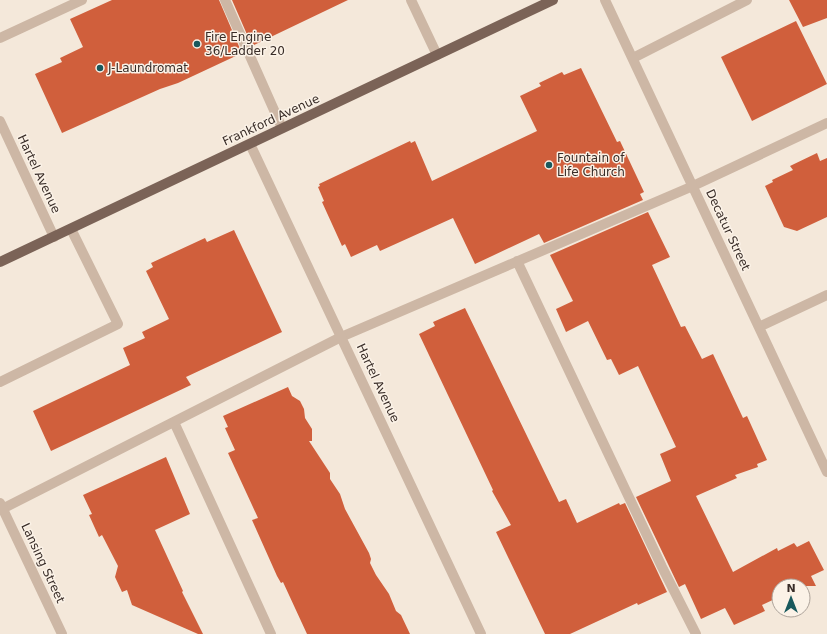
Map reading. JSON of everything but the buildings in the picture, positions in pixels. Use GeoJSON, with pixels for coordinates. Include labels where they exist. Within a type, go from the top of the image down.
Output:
{"type":"FeatureCollection","features":[{"type":"Feature","properties":{"kind":"main road","name":"Frankford Avenue"},"geometry":{"type":"LineString","coordinates":[[0,262],[553,0]]}},
{"type":"Feature","properties":{"kind":"street"},"geometry":{"type":"LineString","coordinates":[[0,38],[82,0]]}},
{"type":"Feature","properties":{"kind":"street"},"geometry":{"type":"LineString","coordinates":[[225,0],[282,128]]}},
{"type":"Feature","properties":{"kind":"street"},"geometry":{"type":"LineString","coordinates":[[411,0],[437,55]]}},
{"type":"Feature","properties":{"kind":"street","name":"Decatur Street"},"geometry":{"type":"LineString","coordinates":[[605,0],[827,472]]}},
{"type":"Feature","properties":{"kind":"street"},"geometry":{"type":"LineString","coordinates":[[633,58],[747,0]]}},
{"type":"Feature","properties":{"kind":"street","name":"Hartel Avenue"},"geometry":{"type":"LineString","coordinates":[[0,121],[54,237]]}},
{"type":"Feature","properties":{"kind":"street"},"geometry":{"type":"LineString","coordinates":[[1,507],[342,337],[693,186],[827,123]]}},
{"type":"Feature","properties":{"kind":"street","name":"Hartel Avenue"},"geometry":{"type":"LineString","coordinates":[[250,144],[481,634]]}},
{"type":"Feature","properties":{"kind":"street"},"geometry":{"type":"LineString","coordinates":[[0,382],[118,324],[71,229]]}},
{"type":"Feature","properties":{"kind":"street"},"geometry":{"type":"LineString","coordinates":[[517,261],[662,567],[696,634]]}},
{"type":"Feature","properties":{"kind":"street"},"geometry":{"type":"LineString","coordinates":[[759,327],[827,295]]}},
{"type":"Feature","properties":{"kind":"street"},"geometry":{"type":"LineString","coordinates":[[174,422],[271,634]]}},
{"type":"Feature","properties":{"kind":"street","name":"Lansing Street"},"geometry":{"type":"LineString","coordinates":[[1,507],[62,634]]}},
{"type":"Feature","properties":{"kind":"place","name":"Fire Engine 36/Ladder 20"},"geometry":{"type":"Point","coordinates":[197,44]}},
{"type":"Feature","properties":{"kind":"place","name":"J-Laundromat"},"geometry":{"type":"Point","coordinates":[100,68]}},
{"type":"Feature","properties":{"kind":"place","name":"Fountain of Life Church"},"geometry":{"type":"Point","coordinates":[549,165]}}]}
